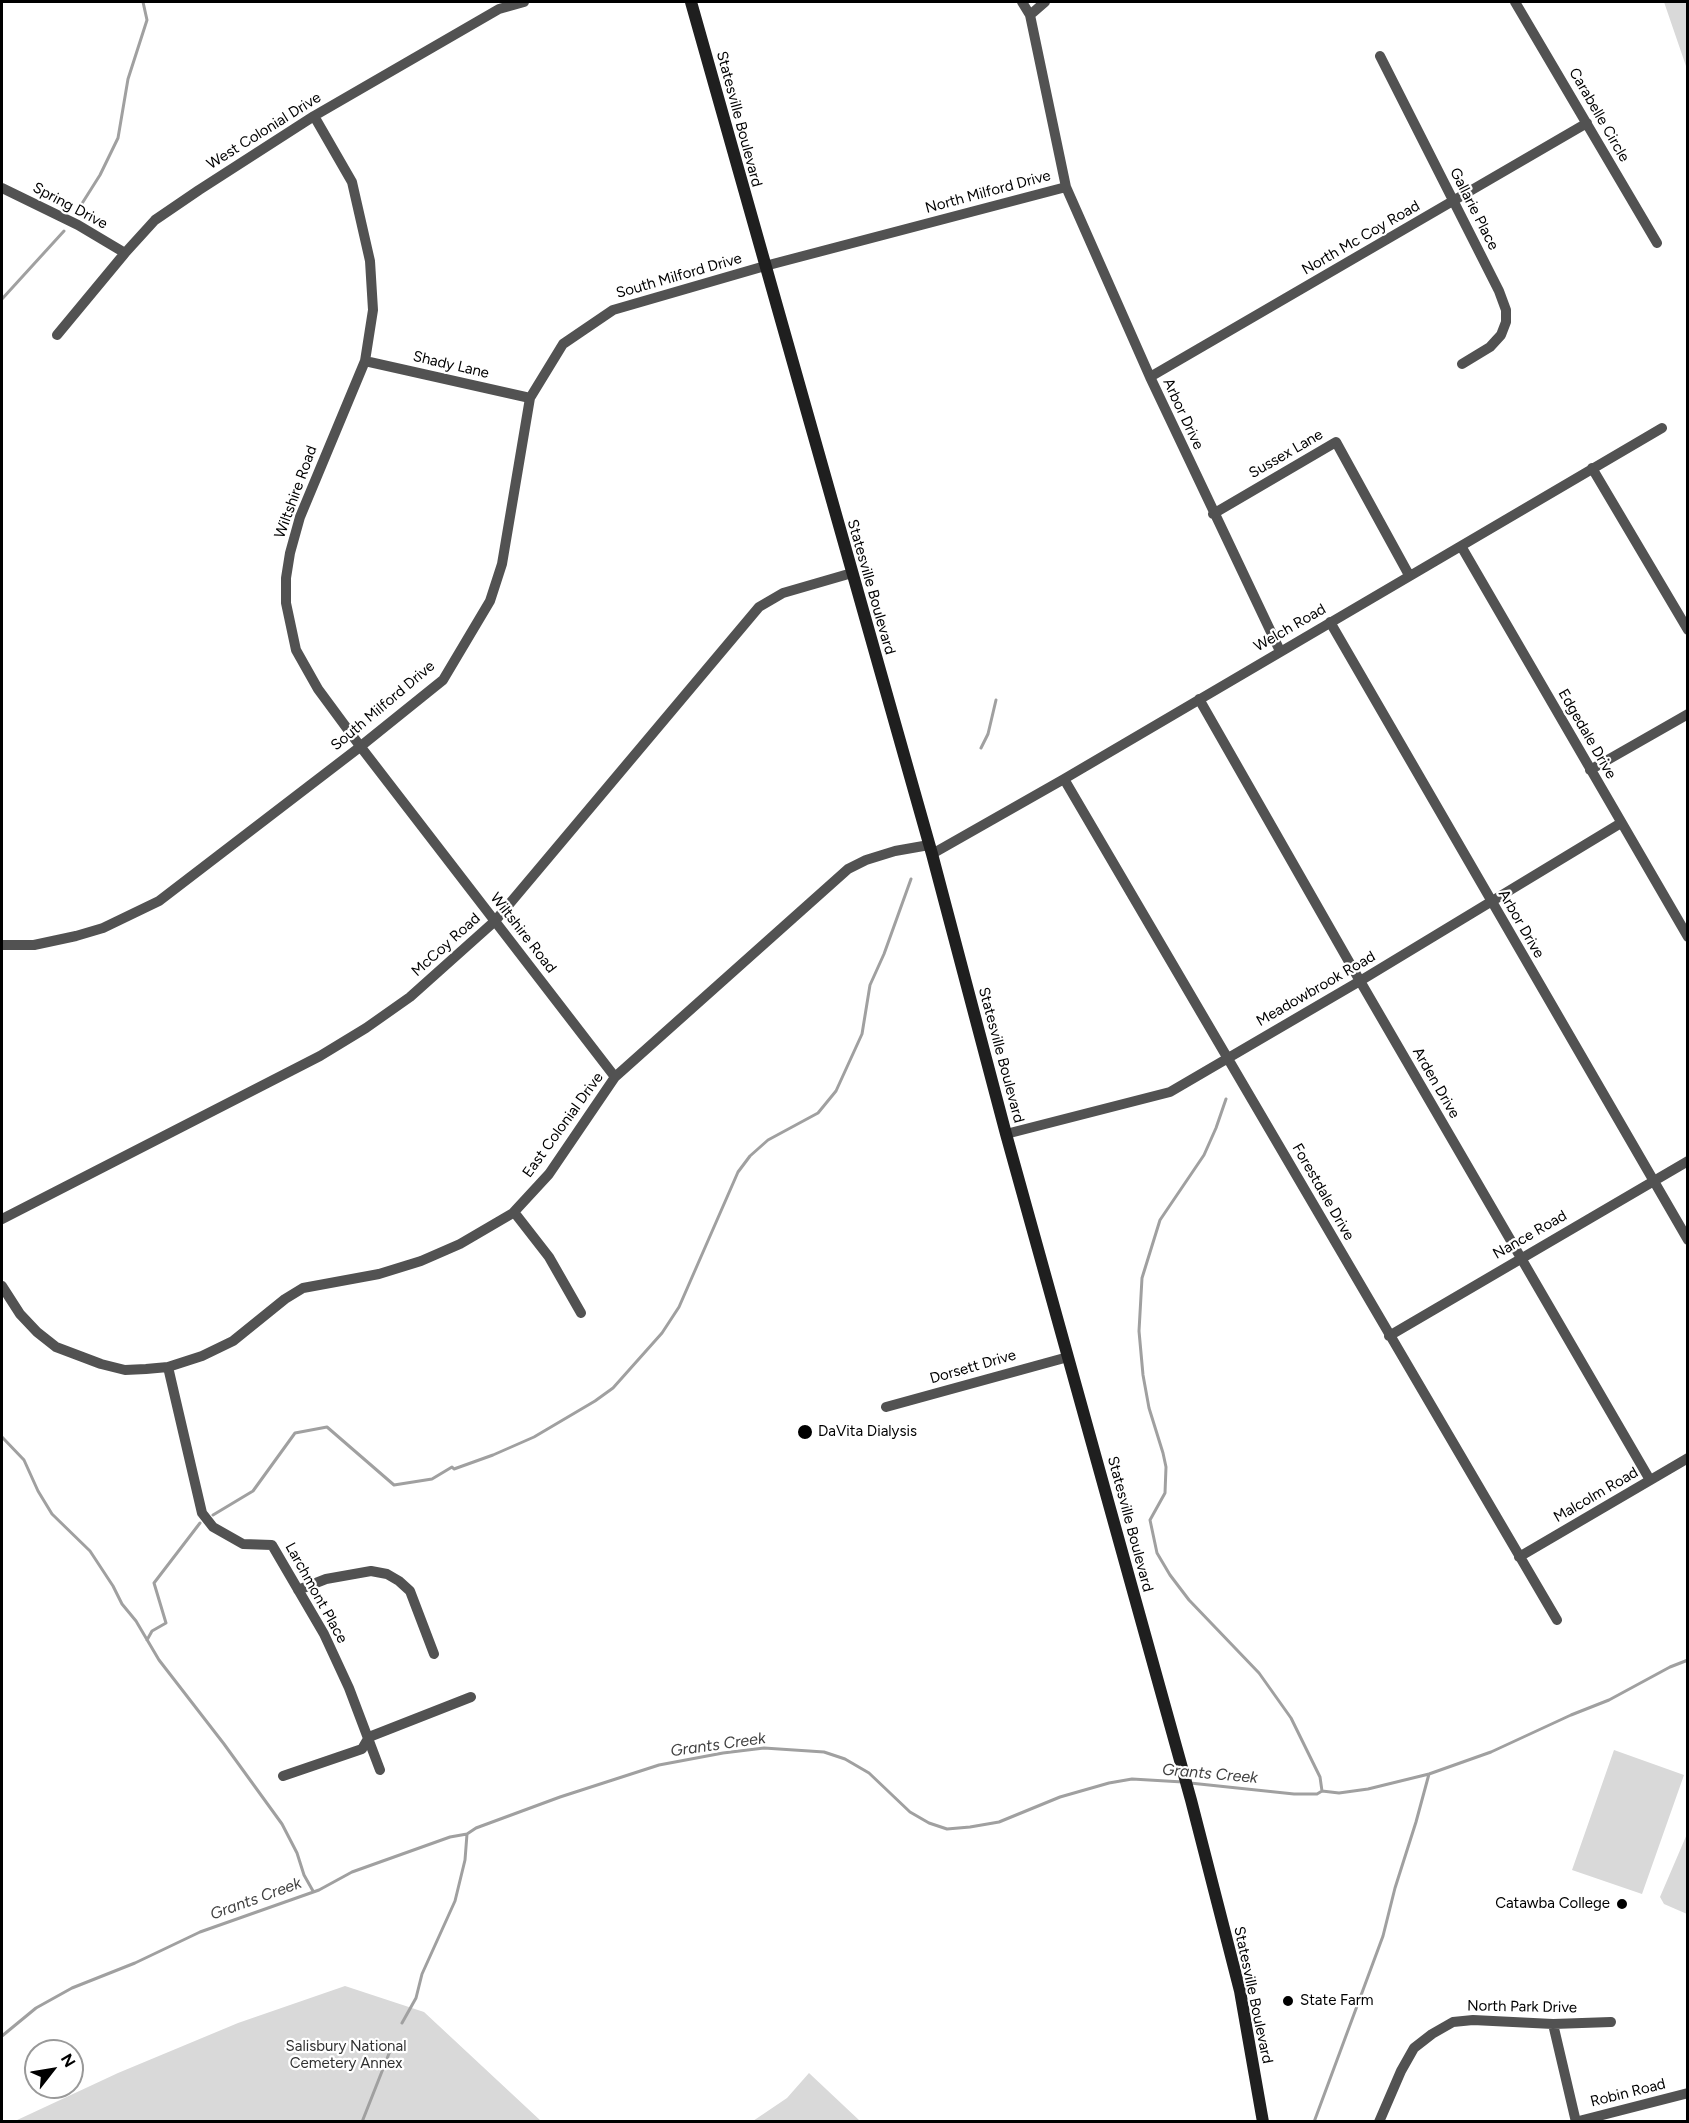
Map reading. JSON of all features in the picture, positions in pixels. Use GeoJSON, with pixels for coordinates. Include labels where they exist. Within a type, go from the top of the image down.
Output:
{"type":"FeatureCollection","features":[{"type":"Feature","properties":{"kind":"main road","name":"Statesville Boulevard"},"geometry":{"type":"LineString","coordinates":[[691,2],[931,849],[1006,1134],[1191,1800],[1240,1991],[1263,2121]]}},
{"type":"Feature","properties":{"kind":"street","name":"West Colonial Drive"},"geometry":{"type":"LineString","coordinates":[[57,335],[155,220],[314,116],[500,9],[524,2]]}},
{"type":"Feature","properties":{"kind":"street","name":"North Milford Drive"},"geometry":{"type":"LineString","coordinates":[[765,266],[1066,187],[1030,15],[1022,2]]}},
{"type":"Feature","properties":{"kind":"street"},"geometry":{"type":"LineString","coordinates":[[1030,15],[1044,2]]}},
{"type":"Feature","properties":{"kind":"street","name":"Carabelle Circle"},"geometry":{"type":"LineString","coordinates":[[1515,2],[1657,243]]}},
{"type":"Feature","properties":{"kind":"street","name":"Gallarie Place"},"geometry":{"type":"LineString","coordinates":[[1380,56],[1499,291],[1506,310],[1506,322],[1501,335],[1490,347],[1462,364]]}},
{"type":"Feature","properties":{"kind":"street","name":"Wiltshire Road"},"geometry":{"type":"LineString","coordinates":[[314,116],[352,182],[370,261],[373,310],[365,361],[300,517],[290,553],[286,603],[296,650],[318,689],[360,746],[615,1077]]}},
{"type":"Feature","properties":{"kind":"street","name":"North Mc Coy Road"},"geometry":{"type":"LineString","coordinates":[[1150,377],[1587,123]]}},
{"type":"Feature","properties":{"kind":"street","name":"Arbor Drive"},"geometry":{"type":"LineString","coordinates":[[1066,187],[1213,514],[1280,651]]}},
{"type":"Feature","properties":{"kind":"street","name":"Spring Drive"},"geometry":{"type":"LineString","coordinates":[[2,188],[78,225],[125,253]]}},
{"type":"Feature","properties":{"kind":"street","name":"South Milford Drive"},"geometry":{"type":"LineString","coordinates":[[2,945],[34,945],[76,936],[103,928],[159,901],[443,680],[489,601],[502,564],[530,398],[563,344],[613,310],[765,266]]}},
{"type":"Feature","properties":{"kind":"street","name":"Shady Lane"},"geometry":{"type":"LineString","coordinates":[[365,361],[530,398]]}},
{"type":"Feature","properties":{"kind":"street","name":"Welch Road"},"geometry":{"type":"LineString","coordinates":[[931,849],[1064,779],[1662,428]]}},
{"type":"Feature","properties":{"kind":"street","name":"Sussex Lane"},"geometry":{"type":"LineString","coordinates":[[1213,514],[1336,442],[1409,575]]}},
{"type":"Feature","properties":{"kind":"street"},"geometry":{"type":"LineString","coordinates":[[1592,468],[1688,630]]}},
{"type":"Feature","properties":{"kind":"street","name":"Edgedale Drive"},"geometry":{"type":"LineString","coordinates":[[1461,546],[1688,937]]}},
{"type":"Feature","properties":{"kind":"street","name":"McCoy Road"},"geometry":{"type":"LineString","coordinates":[[2,1219],[320,1056],[410,997],[495,921],[759,607],[783,592],[852,573]]}},
{"type":"Feature","properties":{"kind":"street","name":"Arbor Drive"},"geometry":{"type":"LineString","coordinates":[[1330,622],[1688,1240]]}},
{"type":"Feature","properties":{"kind":"street","name":"Arden Drive"},"geometry":{"type":"LineString","coordinates":[[1198,699],[1650,1480]]}},
{"type":"Feature","properties":{"kind":"street"},"geometry":{"type":"LineString","coordinates":[[1590,770],[1688,714]]}},
{"type":"Feature","properties":{"kind":"street","name":"Forestdale Drive"},"geometry":{"type":"LineString","coordinates":[[1064,779],[1557,1620]]}},
{"type":"Feature","properties":{"kind":"street","name":"Meadowbrook Road"},"geometry":{"type":"LineString","coordinates":[[1006,1134],[1170,1092],[1360,981],[1621,823]]}},
{"type":"Feature","properties":{"kind":"street","name":"East Colonial Drive"},"geometry":{"type":"LineString","coordinates":[[2,1286],[20,1314],[56,1347],[101,1364],[125,1370],[168,1367],[202,1356],[233,1341],[285,1299],[303,1288],[379,1274],[421,1261],[460,1244],[514,1212],[549,1174],[615,1077],[848,869],[866,860],[895,851],[931,849]]}},
{"type":"Feature","properties":{"kind":"street","name":"Nance Road"},"geometry":{"type":"LineString","coordinates":[[1389,1336],[1688,1161]]}},
{"type":"Feature","properties":{"kind":"street"},"geometry":{"type":"LineString","coordinates":[[514,1212],[549,1257],[581,1313]]}},
{"type":"Feature","properties":{"kind":"street","name":"Dorsett Drive"},"geometry":{"type":"LineString","coordinates":[[886,1407],[1068,1357]]}},
{"type":"Feature","properties":{"kind":"street","name":"Larchmont Place"},"geometry":{"type":"LineString","coordinates":[[168,1367],[202,1513],[213,1527],[243,1544],[272,1545],[324,1634],[369,1737],[380,1770]]}},
{"type":"Feature","properties":{"kind":"street","name":"Malcolm Road"},"geometry":{"type":"LineString","coordinates":[[1520,1557],[1688,1458]]}},
{"type":"Feature","properties":{"kind":"street"},"geometry":{"type":"LineString","coordinates":[[298,1590],[326,1579],[371,1571],[387,1574],[410,1591],[434,1654]]}},
{"type":"Feature","properties":{"kind":"street"},"geometry":{"type":"LineString","coordinates":[[283,1776],[362,1749],[369,1737],[471,1697]]}},
{"type":"Feature","properties":{"kind":"street","name":"North Park Drive"},"geometry":{"type":"LineString","coordinates":[[1379,2121],[1414,2048],[1453,2022],[1473,2020],[1553,2024],[1611,2022]]}},
{"type":"Feature","properties":{"kind":"street"},"geometry":{"type":"LineString","coordinates":[[1553,2024],[1576,2121]]}},
{"type":"Feature","properties":{"kind":"street","name":"Robin Road"},"geometry":{"type":"LineString","coordinates":[[1576,2121],[1688,2093]]}},
{"type":"Feature","properties":{"kind":"green space"},"geometry":{"type":"Polygon","coordinates":[[[1664,2],[1687,2],[1687,69],[1664,2]]]}},
{"type":"Feature","properties":{"kind":"green space"},"geometry":{"type":"Polygon","coordinates":[[[1614,1750],[1684,1775],[1642,1894],[1572,1870],[1614,1750]]]}},
{"type":"Feature","properties":{"kind":"green space"},"geometry":{"type":"Polygon","coordinates":[[[1687,1834],[1688,1914],[1664,1904],[1660,1897],[1687,1834]]]}},
{"type":"Feature","properties":{"kind":"green space","name":"Salisbury National Cemetery Annex"},"geometry":{"type":"Polygon","coordinates":[[[345,1986],[424,2012],[541,2121],[15,2121],[62,2099],[84,2099],[84,2089],[238,2023],[345,1986]]]}},
{"type":"Feature","properties":{"kind":"green space"},"geometry":{"type":"Polygon","coordinates":[[[809,2073],[860,2121],[753,2121],[787,2098],[809,2073]]]}},
{"type":"Feature","properties":{"kind":"waterway"},"geometry":{"type":"LineString","coordinates":[[76,213],[100,175],[118,138],[128,79],[147,20],[143,2]]}},
{"type":"Feature","properties":{"kind":"waterway"},"geometry":{"type":"LineString","coordinates":[[2,299],[64,231]]}},
{"type":"Feature","properties":{"kind":"waterway"},"geometry":{"type":"LineString","coordinates":[[981,748],[988,734],[996,700]]}},
{"type":"Feature","properties":{"kind":"waterway"},"geometry":{"type":"LineString","coordinates":[[213,1515],[253,1491],[295,1433],[327,1427],[394,1485],[432,1479],[452,1467],[454,1469],[493,1455],[534,1437],[613,1388],[662,1333],[679,1307],[738,1172],[750,1156],[768,1140],[818,1113],[836,1091],[862,1034],[870,985],[884,954],[911,879]]}},
{"type":"Feature","properties":{"kind":"waterway"},"geometry":{"type":"LineString","coordinates":[[1226,1099],[1204,1155],[1160,1220],[1142,1278],[1139,1331],[1143,1375],[1149,1408],[1166,1467],[1165,1493],[1150,1520],[1157,1553],[1170,1575],[1189,1600],[1259,1673],[1291,1718],[1320,1777],[1322,1791]]}},
{"type":"Feature","properties":{"kind":"waterway"},"geometry":{"type":"LineString","coordinates":[[2,1437],[24,1460],[38,1491],[52,1514],[90,1551],[159,1660],[282,1824],[313,1891]]}},
{"type":"Feature","properties":{"kind":"waterway"},"geometry":{"type":"LineString","coordinates":[[147,1640],[152,1631],[166,1623],[154,1583],[200,1523]]}},
{"type":"Feature","properties":{"kind":"waterway","name":"Grants Creek"},"geometry":{"type":"LineString","coordinates":[[1190,1783],[1294,1794],[1317,1794],[1322,1791],[1339,1793],[1368,1789],[1429,1774],[1491,1752],[1609,1700],[1670,1667],[1688,1660]]}},
{"type":"Feature","properties":{"kind":"waterway","name":"Grants Creek"},"geometry":{"type":"LineString","coordinates":[[2,2036],[36,2008],[72,1988],[135,1963],[200,1932],[319,1890],[352,1872],[450,1837],[467,1834],[476,1828],[560,1797],[659,1765],[764,1748],[824,1752],[845,1759],[869,1773],[910,1812],[929,1823],[947,1829],[999,1822],[1060,1797],[1109,1783],[1132,1779],[1183,1782]]}},
{"type":"Feature","properties":{"kind":"waterway"},"geometry":{"type":"LineString","coordinates":[[1314,2122],[1383,1936],[1429,1774]]}},
{"type":"Feature","properties":{"kind":"waterway"},"geometry":{"type":"LineString","coordinates":[[402,2023],[416,1998],[422,1974],[455,1901],[465,1860],[467,1834]]}},
{"type":"Feature","properties":{"kind":"waterway"},"geometry":{"type":"LineString","coordinates":[[362,2122],[392,2046]]}},
{"type":"Feature","properties":{"kind":"place","name":"DaVita Dialysis"},"geometry":{"type":"Point","coordinates":[805,1432]}},
{"type":"Feature","properties":{"kind":"place","name":"Catawba College"},"geometry":{"type":"Point","coordinates":[1622,1904]}},
{"type":"Feature","properties":{"kind":"place","name":"State Farm"},"geometry":{"type":"Point","coordinates":[1288,2001]}}]}
